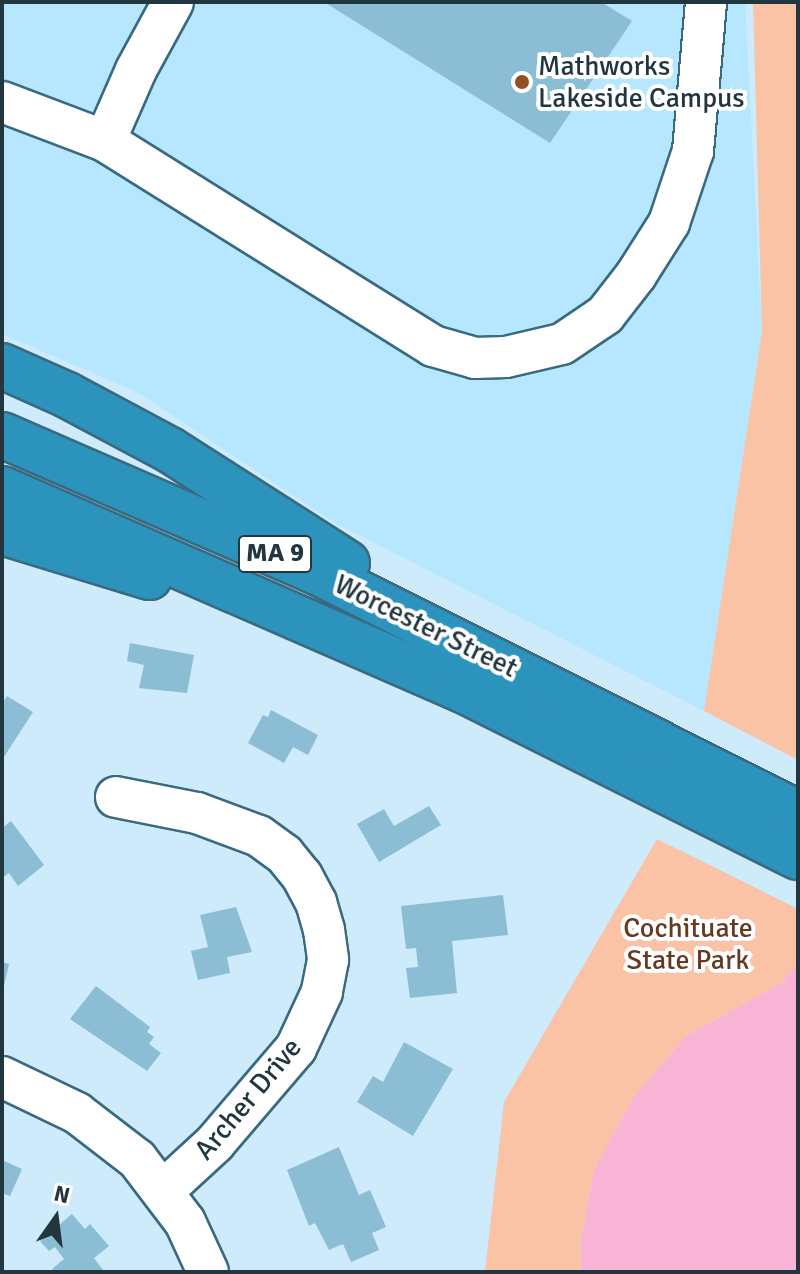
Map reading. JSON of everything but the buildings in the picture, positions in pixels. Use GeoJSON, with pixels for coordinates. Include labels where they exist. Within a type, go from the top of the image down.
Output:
{"type":"FeatureCollection","features":[{"type":"Feature","properties":{"kind":"highway"},"geometry":{"type":"LineString","coordinates":[[2,366],[67,395],[170,450],[463,637],[543,684]]}},
{"type":"Feature","properties":{"kind":"highway","name":"Worcester Street"},"geometry":{"type":"LineString","coordinates":[[2,435],[319,573],[798,813]]}},
{"type":"Feature","properties":{"kind":"highway","name":"Worcester Street"},"geometry":{"type":"LineString","coordinates":[[2,489],[349,639],[574,743],[798,857]]}},
{"type":"Feature","properties":{"kind":"highway"},"geometry":{"type":"LineString","coordinates":[[2,532],[349,639]]}},
{"type":"Feature","properties":{"kind":"street"},"geometry":{"type":"LineString","coordinates":[[105,141],[136,70],[173,2]]}},
{"type":"Feature","properties":{"kind":"street"},"geometry":{"type":"LineString","coordinates":[[2,102],[105,141],[433,346],[475,358],[506,357],[562,344],[605,315],[636,275],[669,223],[693,151],[706,2]]}},
{"type":"Feature","properties":{"kind":"street","name":"Archer Drive"},"geometry":{"type":"LineString","coordinates":[[116,797],[197,813],[259,836],[284,854],[302,876],[316,902],[328,960],[322,992],[296,1048],[215,1143],[164,1190]]}},
{"type":"Feature","properties":{"kind":"street"},"geometry":{"type":"LineString","coordinates":[[2,1077],[45,1095],[87,1120],[137,1159],[164,1190],[185,1222],[208,1272]]}},
{"type":"Feature","properties":{"kind":"shaded area","name":"Mathworks Lakeside Campus"},"geometry":{"type":"Polygon","coordinates":[[[2,2],[745,2],[762,332],[704,711],[335,523],[137,392],[2,334],[2,2]]]}},
{"type":"Feature","properties":{"kind":"shaded area"},"geometry":{"type":"Polygon","coordinates":[[[798,964],[798,1272],[582,1272],[580,1246],[594,1170],[633,1098],[685,1037],[781,983],[798,964]]]}},
{"type":"Feature","properties":{"kind":"green space"},"geometry":{"type":"Polygon","coordinates":[[[753,2],[798,2],[798,760],[704,711],[762,332],[753,2]]]}},
{"type":"Feature","properties":{"kind":"green space","name":"Cochituate State Park"},"geometry":{"type":"Polygon","coordinates":[[[657,839],[798,909],[798,964],[781,983],[685,1037],[633,1098],[594,1170],[580,1246],[582,1272],[485,1272],[504,1102],[657,839]]]}},
{"type":"Feature","properties":{"kind":"place","name":"Mathworks Lakeside Campus"},"geometry":{"type":"Point","coordinates":[522,82]}}]}
